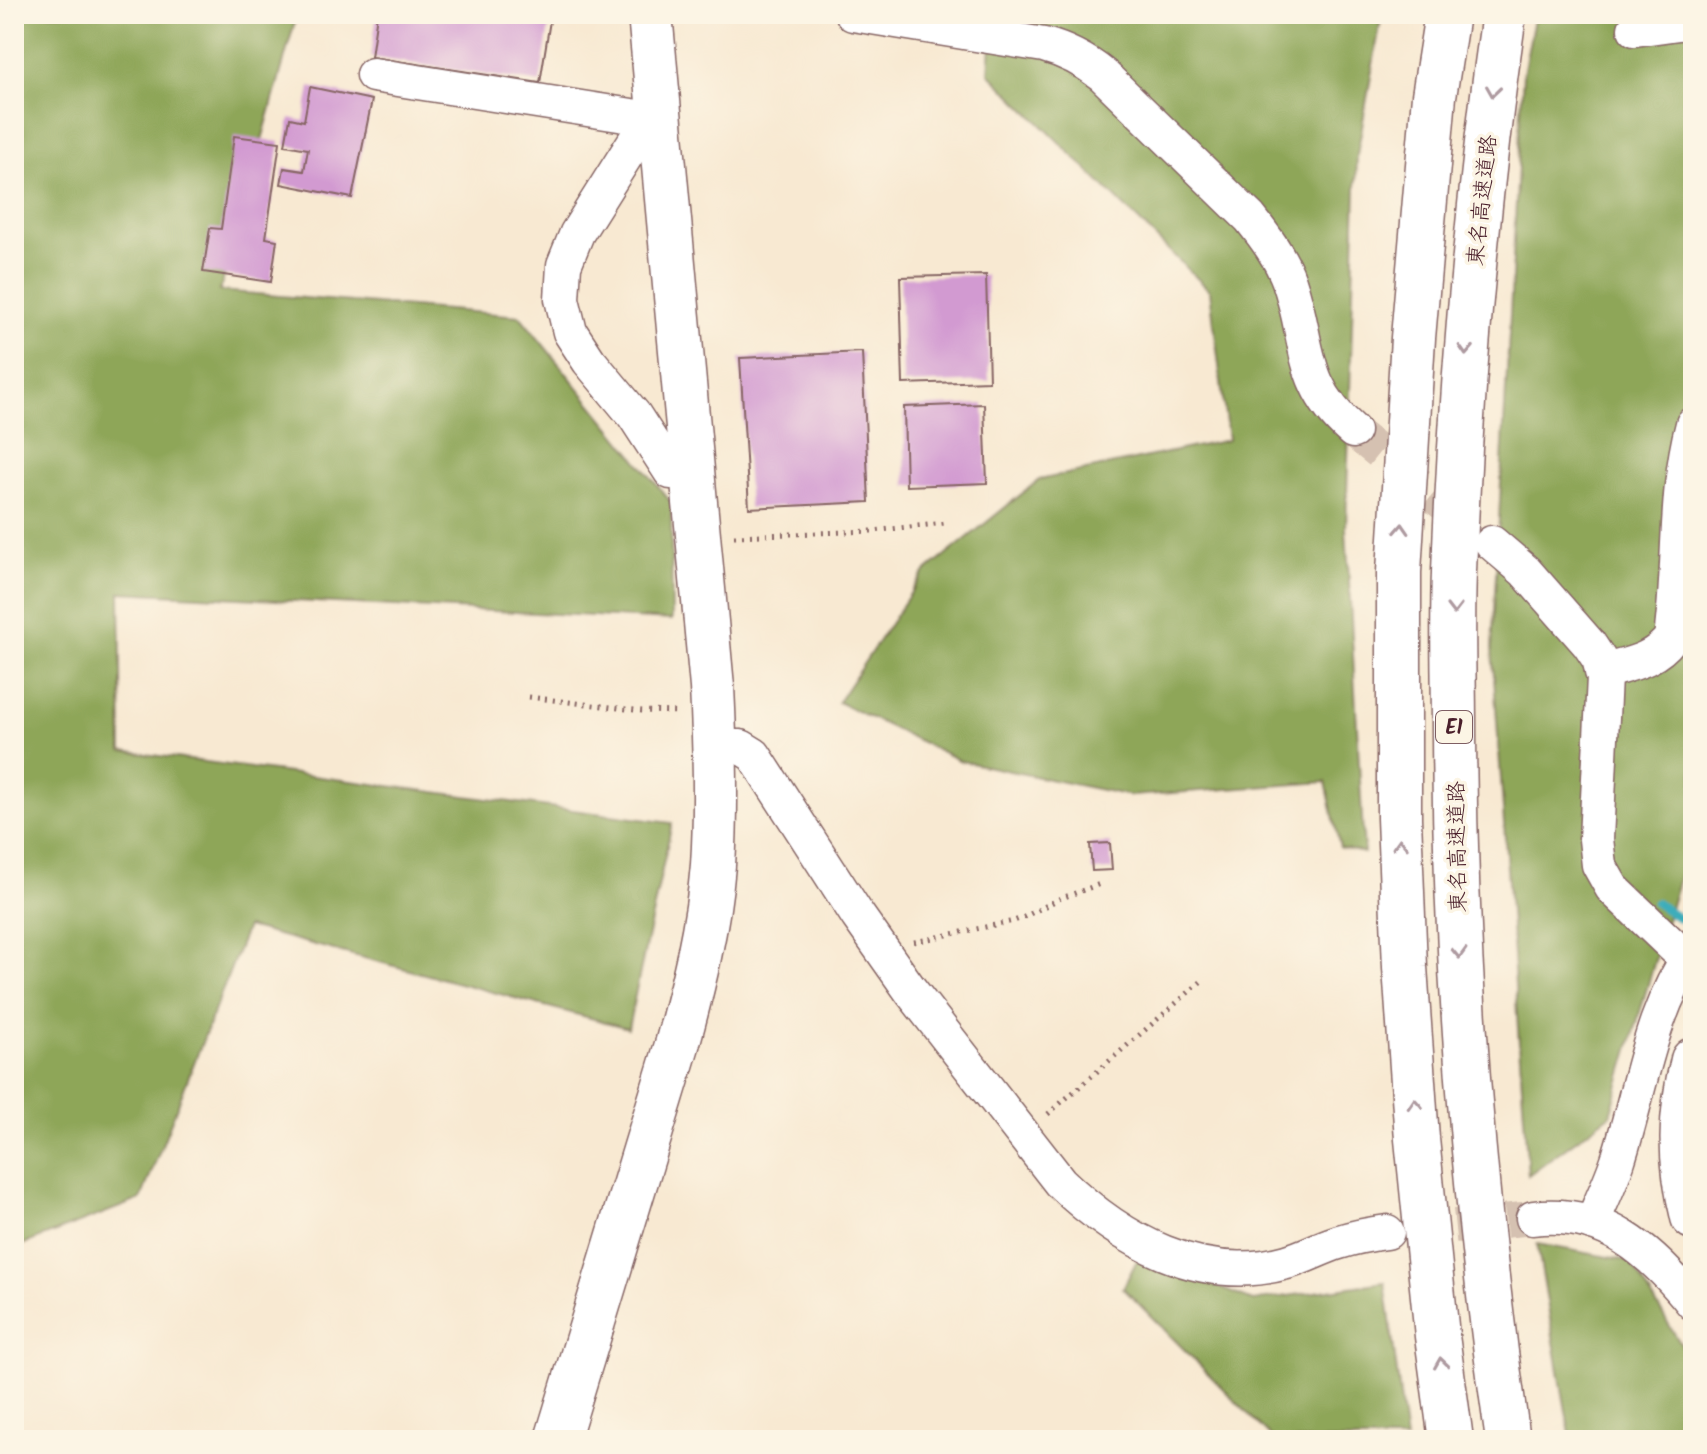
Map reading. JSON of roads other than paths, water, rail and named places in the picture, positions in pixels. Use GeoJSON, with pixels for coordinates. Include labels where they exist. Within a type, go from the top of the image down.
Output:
{"type":"FeatureCollection","features":[{"type":"Feature","properties":{"kind":"main road"},"geometry":{"type":"LineString","coordinates":[[557,1440],[693,986],[712,867],[716,808],[714,729],[698,538],[648,116],[650,14]]}},
{"type":"Feature","properties":{"kind":"main road"},"geometry":{"type":"LineString","coordinates":[[1447,14],[1434,96],[1410,385],[1399,572],[1399,818],[1417,1139],[1451,1440]]}},
{"type":"Feature","properties":{"kind":"main road","name":"東名高速道路"},"geometry":{"type":"LineString","coordinates":[[1504,14],[1491,104],[1466,338],[1453,576],[1460,969],[1482,1240],[1508,1440]]}},
{"type":"Feature","properties":{"kind":"main road"},"geometry":{"type":"LineString","coordinates":[[1693,1060],[1682,1119],[1682,1151],[1685,1184],[1693,1217]]}},
{"type":"Feature","properties":{"kind":"main road"},"geometry":{"type":"LineString","coordinates":[[1482,1240],[1533,1440]]}},
{"type":"Feature","properties":{"kind":"street"},"geometry":{"type":"LineString","coordinates":[[853,14],[1044,45],[1075,56],[1103,75],[1250,218],[1262,234],[1289,282],[1313,380],[1337,417],[1353,431]]}},
{"type":"Feature","properties":{"kind":"street"},"geometry":{"type":"LineString","coordinates":[[1635,29],[1693,21]]}},
{"type":"Feature","properties":{"kind":"street"},"geometry":{"type":"LineString","coordinates":[[373,75],[648,116],[577,233],[564,265],[562,299],[570,332],[589,361],[634,415],[671,472],[691,470]]}},
{"type":"Feature","properties":{"kind":"street"},"geometry":{"type":"LineString","coordinates":[[1602,672],[1648,658],[1662,650],[1671,638],[1687,498],[1686,451],[1693,424]]}},
{"type":"Feature","properties":{"kind":"street"},"geometry":{"type":"LineString","coordinates":[[1492,543],[1525,571],[1599,659],[1604,695],[1596,839],[1599,865],[1612,888],[1675,948],[1691,954],[1669,991],[1655,1024],[1617,1161],[1592,1223]]}},
{"type":"Feature","properties":{"kind":"street"},"geometry":{"type":"LineString","coordinates":[[714,729],[754,755],[884,954],[938,1028],[1060,1182],[1107,1222],[1133,1239],[1190,1262],[1240,1269],[1290,1261],[1337,1242],[1387,1232]]}},
{"type":"Feature","properties":{"kind":"street"},"geometry":{"type":"LineString","coordinates":[[1533,1218],[1567,1217],[1616,1232],[1659,1264],[1693,1303]]}},
{"type":"Feature","properties":{"kind":"waterway"},"geometry":{"type":"LineString","coordinates":[[1656,903],[1679,918],[1689,917],[1693,913]]}},
{"type":"Feature","properties":{"kind":"tunnel"},"geometry":{"type":"LineString","coordinates":[[1353,431],[1470,525]]}},
{"type":"Feature","properties":{"kind":"tunnel"},"geometry":{"type":"LineString","coordinates":[[1404,1231],[1533,1218]]}}]}
